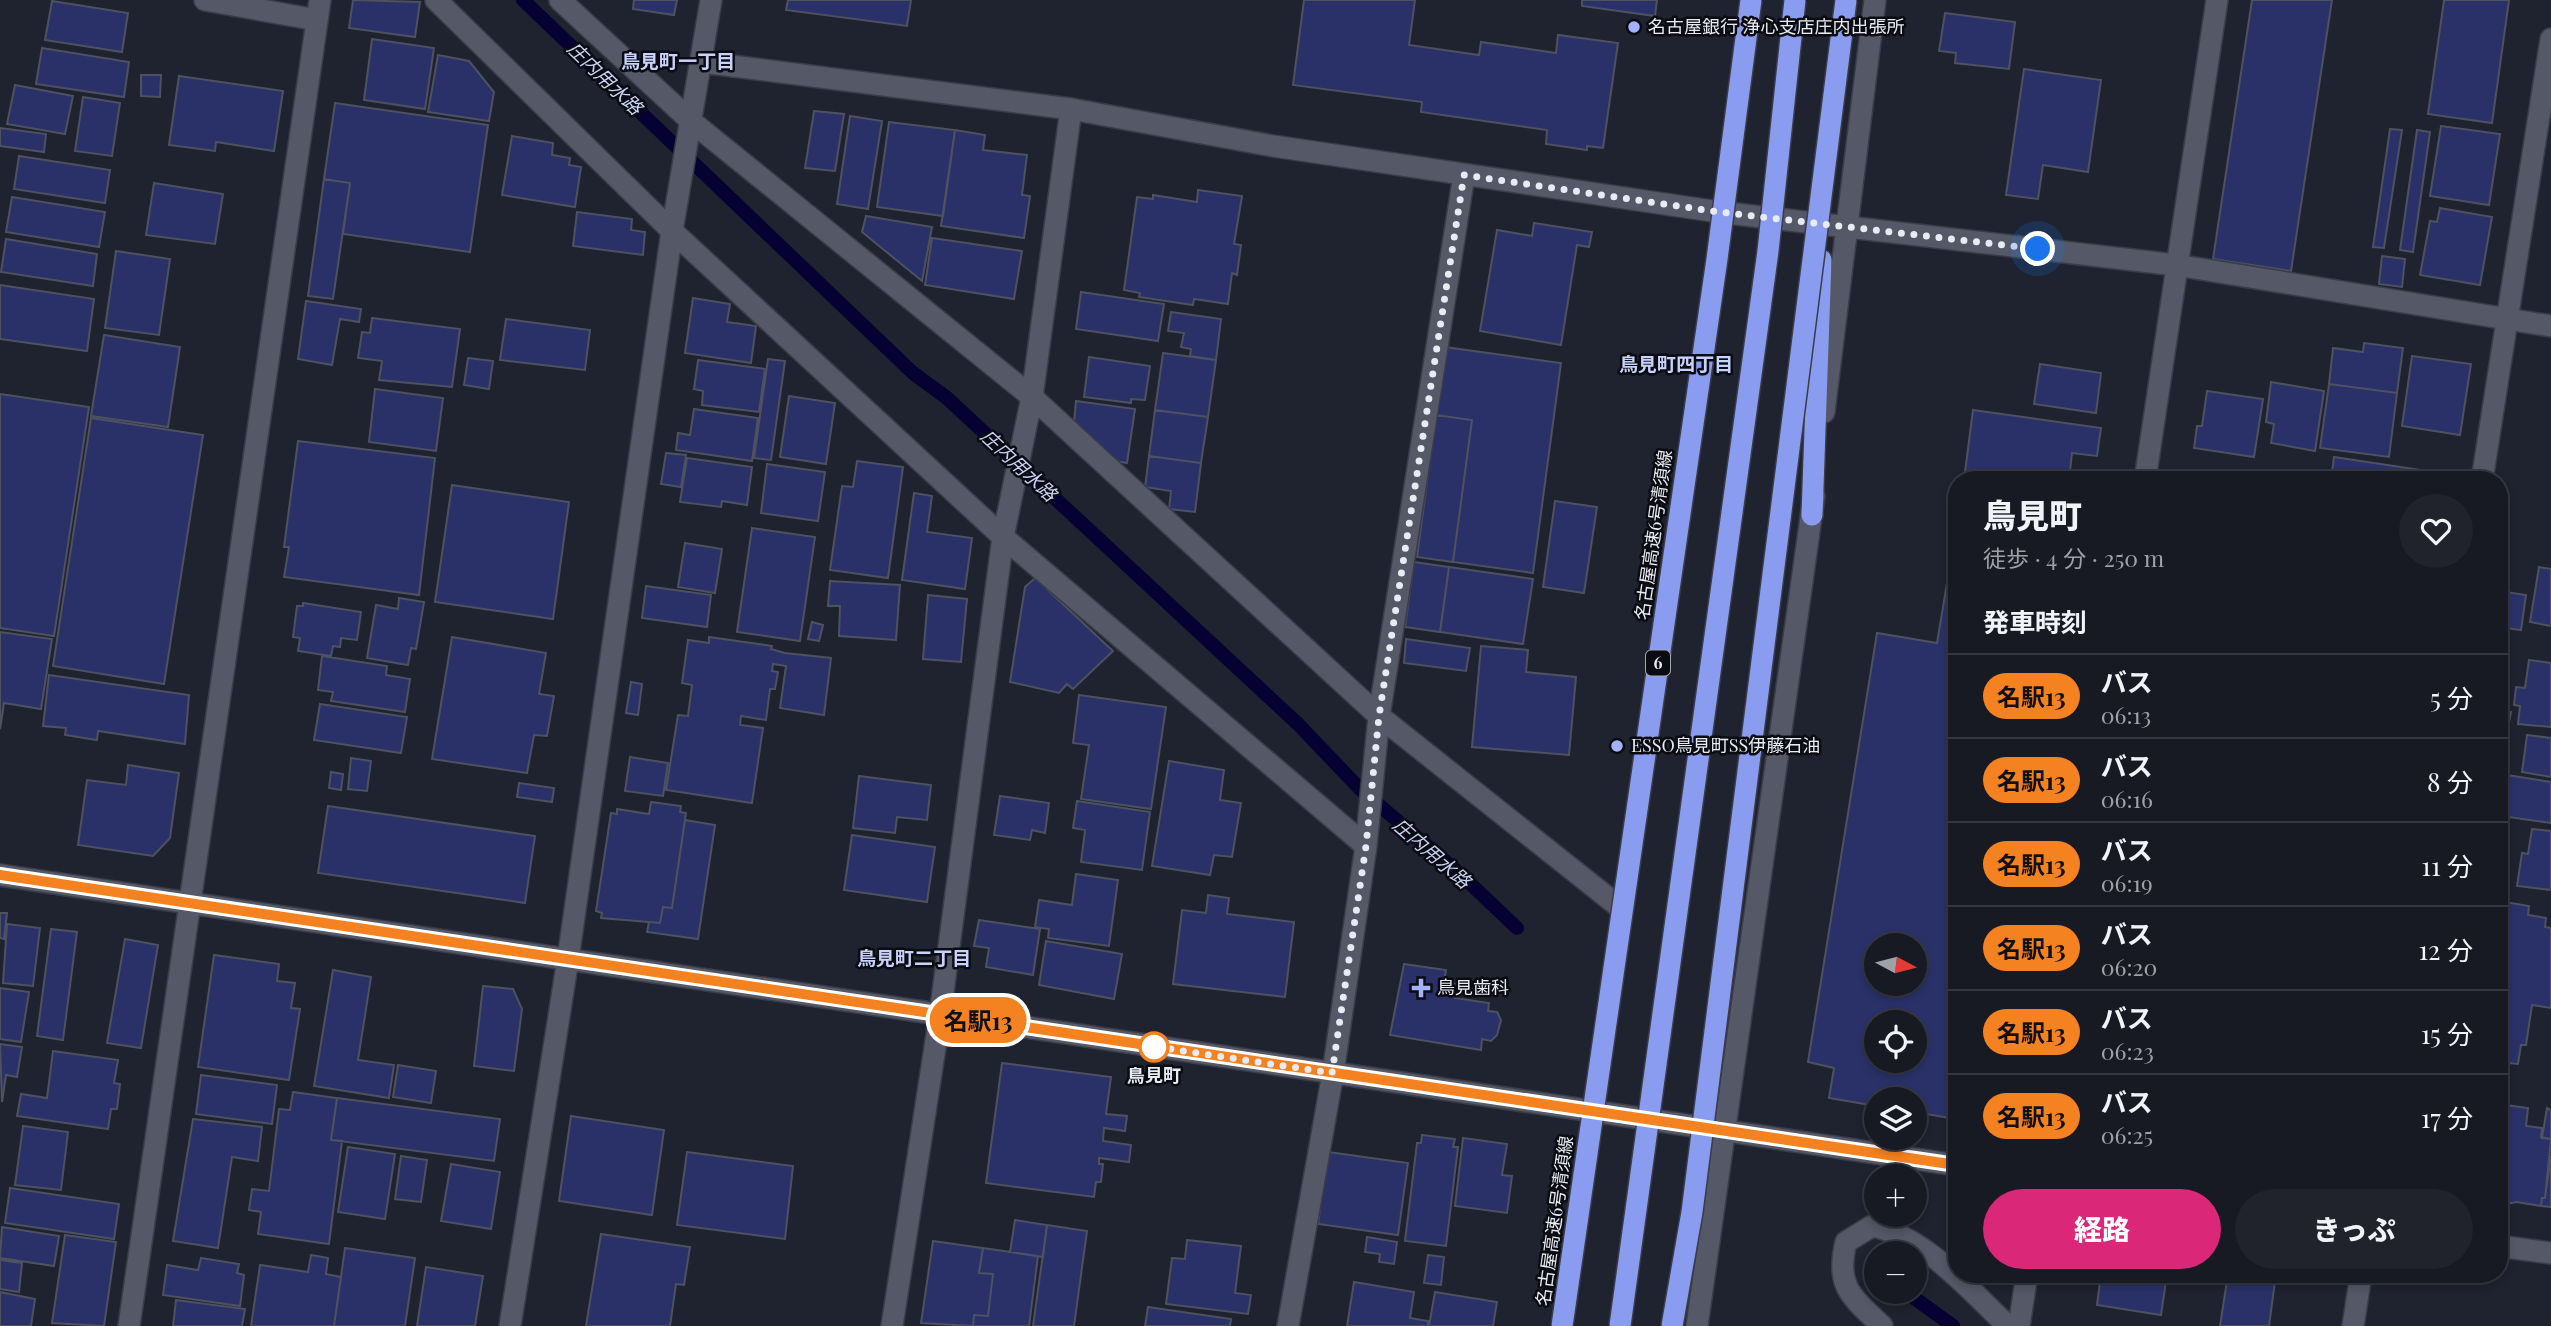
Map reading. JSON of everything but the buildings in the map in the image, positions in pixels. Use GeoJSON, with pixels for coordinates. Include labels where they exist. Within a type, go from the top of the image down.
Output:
{"type":"FeatureCollection","features":[{"type":"Feature","properties":{"kind":"highway","name":"名古屋高速6号清須線"},"geometry":{"type":"LineString","coordinates":[[1562,1326],[1581,1215],[1622,909],[1717,259],[1749,0]]}},
{"type":"Feature","properties":{"kind":"highway"},"geometry":{"type":"LineString","coordinates":[[1620,1326],[1768,251],[1795,0]]}},
{"type":"Feature","properties":{"kind":"highway"},"geometry":{"type":"LineString","coordinates":[[1812,515],[1822,224],[1839,0]]}},
{"type":"Feature","properties":{"kind":"highway"},"geometry":{"type":"LineString","coordinates":[[1672,1326],[1692,1212],[1846,0]]}},
{"type":"Feature","properties":{"kind":"street"},"geometry":{"type":"LineString","coordinates":[[129,1326],[319,10],[205,0]]}},
{"type":"Feature","properties":{"kind":"street"},"geometry":{"type":"LineString","coordinates":[[436,0],[672,231],[1003,537],[1366,846]]}},
{"type":"Feature","properties":{"kind":"street"},"geometry":{"type":"LineString","coordinates":[[560,0],[692,122],[1032,397],[1379,716],[1622,909]]}},
{"type":"Feature","properties":{"kind":"street"},"geometry":{"type":"LineString","coordinates":[[510,1326],[568,959],[672,231],[711,0]]}},
{"type":"Feature","properties":{"kind":"street"},"geometry":{"type":"LineString","coordinates":[[1571,1326],[1600,1113],[1622,909],[1749,0]]}},
{"type":"Feature","properties":{"kind":"street"},"geometry":{"type":"LineString","coordinates":[[1697,1326],[1812,515],[1875,0]]}},
{"type":"Feature","properties":{"kind":"street"},"geometry":{"type":"LineString","coordinates":[[2146,471],[2217,0]]}},
{"type":"Feature","properties":{"kind":"street"},"geometry":{"type":"LineString","coordinates":[[2483,471],[2551,39]]}},
{"type":"Feature","properties":{"kind":"street"},"geometry":{"type":"LineString","coordinates":[[701,62],[1071,109],[1273,146],[1719,212],[2176,265],[2551,326]]}},
{"type":"Feature","properties":{"kind":"street"},"geometry":{"type":"LineString","coordinates":[[892,1326],[940,1015],[1003,537],[1032,397],[1071,109]]}},
{"type":"Feature","properties":{"kind":"street"},"geometry":{"type":"LineString","coordinates":[[1288,1326],[1332,1073],[1366,846],[1379,716],[1464,175]]}},
{"type":"Feature","properties":{"kind":"street"},"geometry":{"type":"LineString","coordinates":[[0,875],[1948,1164]]}},
{"type":"Feature","properties":{"kind":"street"},"geometry":{"type":"LineString","coordinates":[[1882,1326],[1847,1292],[1840,1266],[1846,1242],[1872,1226],[1886,1229],[1913,1243],[1948,1270]]}},
{"type":"Feature","properties":{"kind":"street"},"geometry":{"type":"LineString","coordinates":[[2508,1247],[2551,1253]]}},
{"type":"Feature","properties":{"kind":"street"},"geometry":{"type":"LineString","coordinates":[[1962,1283],[2008,1326]]}},
{"type":"Feature","properties":{"kind":"street"},"geometry":{"type":"LineString","coordinates":[[2018,1326],[2025,1283]]}},
{"type":"Feature","properties":{"kind":"street"},"geometry":{"type":"LineString","coordinates":[[2353,1326],[2360,1283]]}},
{"type":"Feature","properties":{"kind":"waterway","name":"庄内用水路"},"geometry":{"type":"LineString","coordinates":[[523,0],[913,373],[947,398],[1298,724],[1360,789],[1458,872],[1517,928]]}},
{"type":"Feature","properties":{"kind":"waterway","name":"庄内用水路"},"geometry":{"type":"LineString","coordinates":[[1923,1304],[1953,1326]]}},
{"type":"Feature","properties":{"kind":"bus line","name":"名駅13"},"geometry":{"type":"LineString","coordinates":[[0,875],[1948,1164]]}},
{"type":"Feature","properties":{"kind":"place","name":"名古屋銀行 浄心支店庄内出張所"},"geometry":{"type":"Point","coordinates":[1634,27]}},
{"type":"Feature","properties":{"kind":"place","name":"ESSO鳥見町SS伊藤石油"},"geometry":{"type":"Point","coordinates":[1617,746]}},
{"type":"Feature","properties":{"kind":"place","name":"鳥見歯科"},"geometry":{"type":"Point","coordinates":[1421,988]}},
{"type":"Feature","properties":{"kind":"place","name":"鳥見町"},"geometry":{"type":"Point","coordinates":[1154,1047]}},
{"type":"Feature","properties":{"kind":"district","name":"鳥見町一丁目"},"geometry":{"type":"Point","coordinates":[678,61]}},
{"type":"Feature","properties":{"kind":"district","name":"鳥見町四丁目"},"geometry":{"type":"Point","coordinates":[1676,364]}},
{"type":"Feature","properties":{"kind":"district","name":"鳥見町二丁目"},"geometry":{"type":"Point","coordinates":[914,958]}},
{"type":"Feature","properties":{"kind":"route"},"geometry":{"type":"LineString","coordinates":[[1154,1047],[1150,1046],[1332,1073],[1366,846],[1379,716],[1464,175],[1719,212],[2038,249]]}}]}
